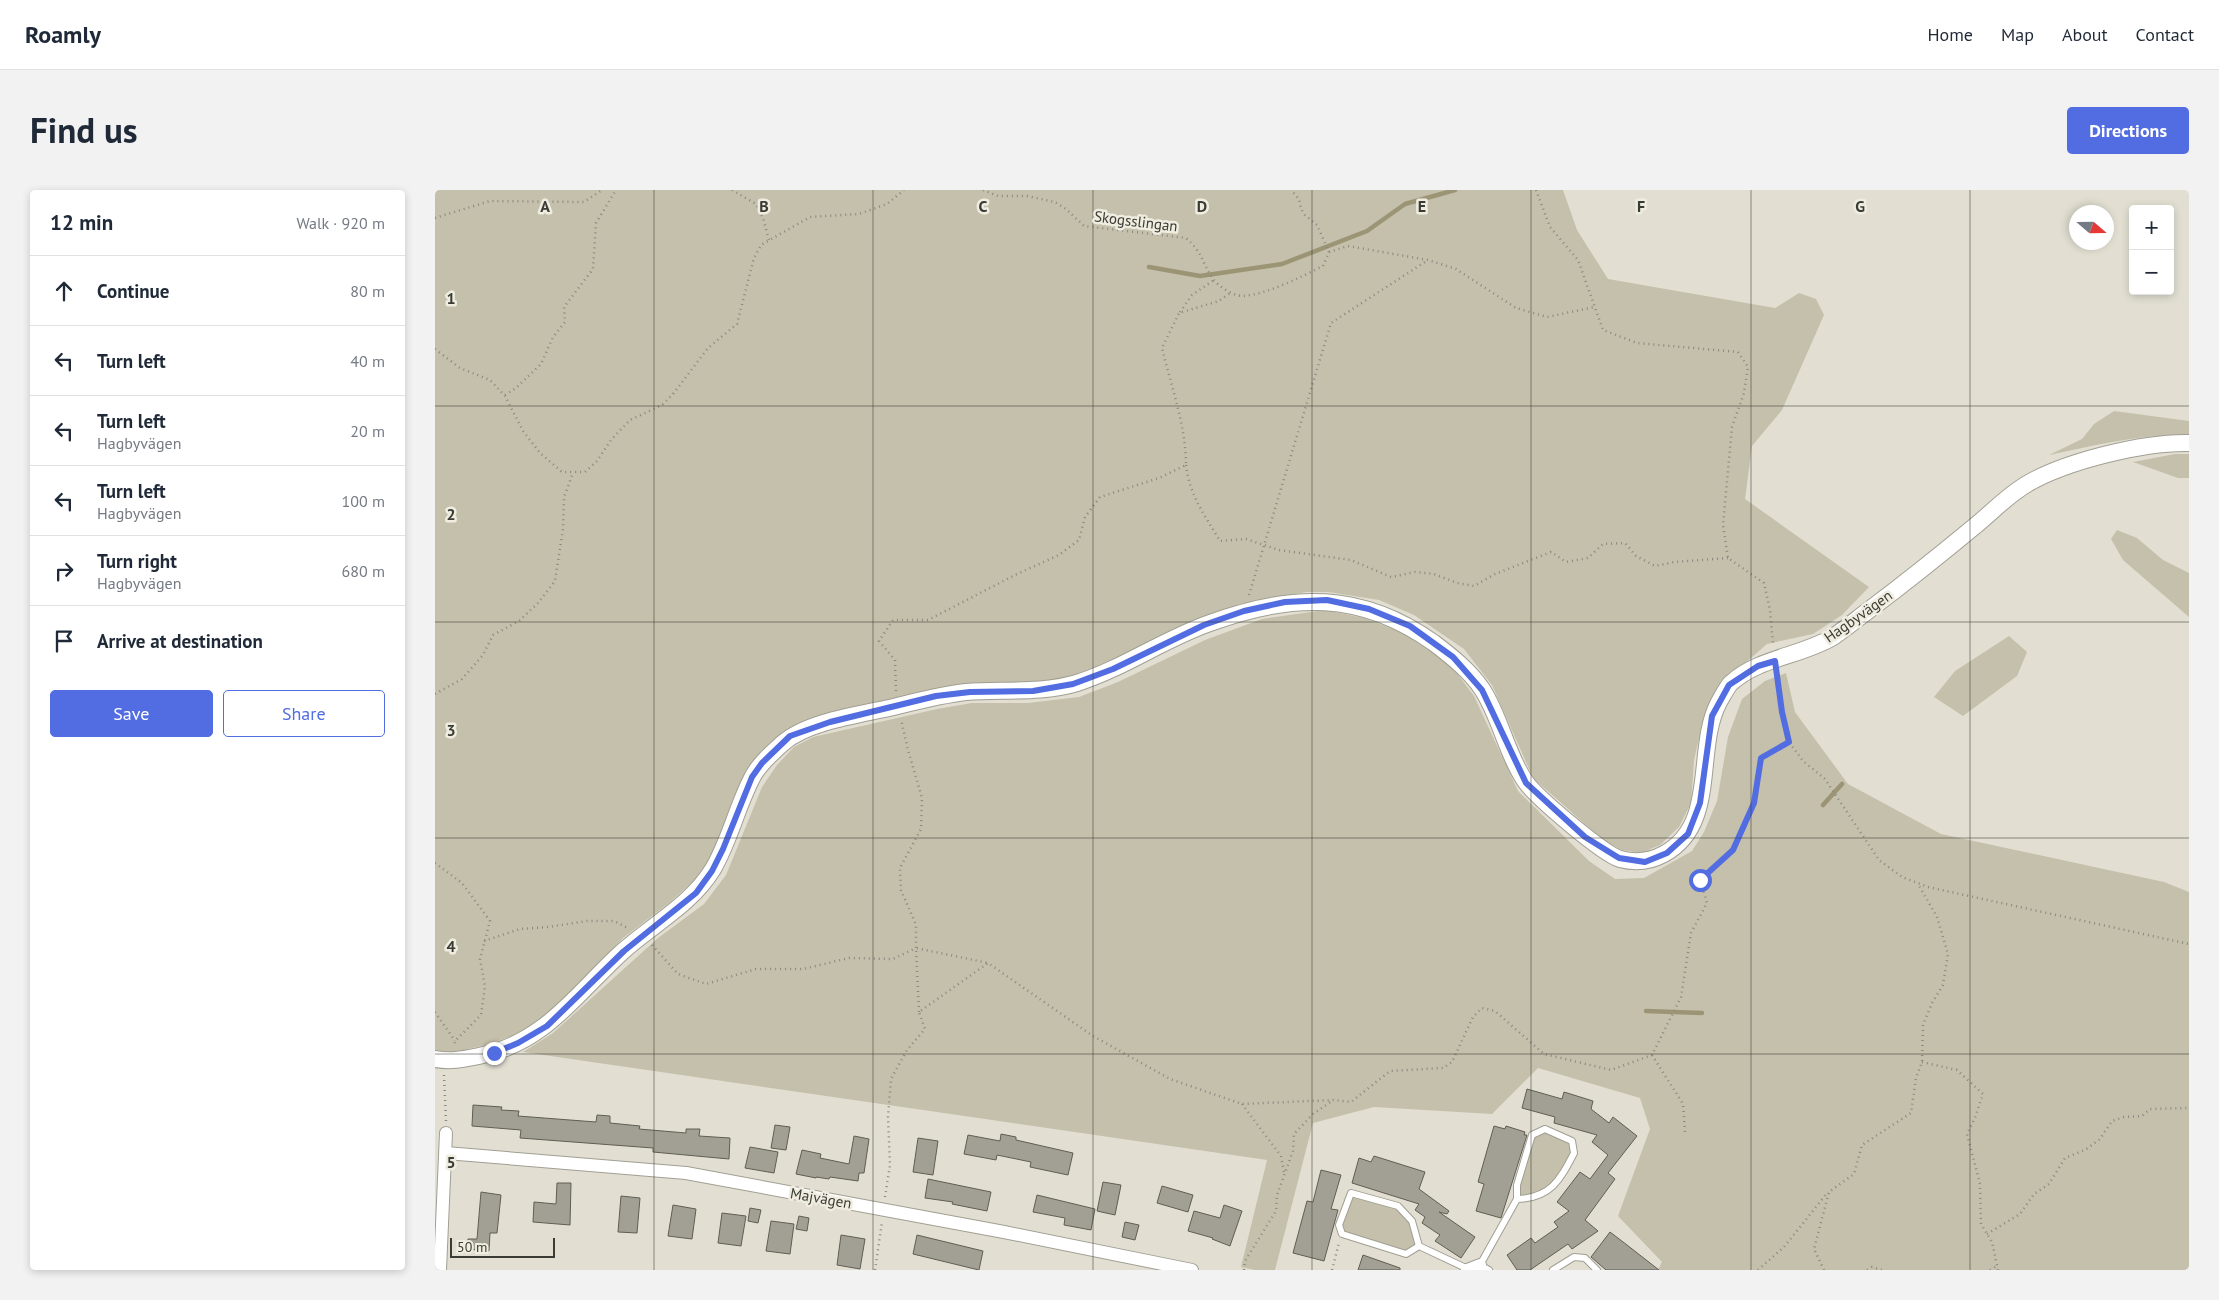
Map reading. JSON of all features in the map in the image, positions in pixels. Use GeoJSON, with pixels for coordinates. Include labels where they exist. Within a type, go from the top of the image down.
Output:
{"type":"FeatureCollection","features":[{"type":"Feature","properties":{"kind":"street","name":"Hagbyvägen"},"geometry":{"type":"LineString","coordinates":[[443,1065],[494,1053],[518,1043],[547,1026],[624,951],[681,905],[701,886],[723,849],[752,777],[762,763],[790,736],[830,722],[936,696],[970,692],[1033,691],[1073,684],[1113,669],[1204,625],[1244,611],[1285,602],[1327,600],[1369,609],[1410,626],[1453,657],[1482,690],[1526,783],[1585,837],[1619,858],[1645,862],[1667,853],[1688,834],[1700,803],[1712,716],[1729,685],[1758,666],[1831,638],[1922,570],[2025,484],[2073,463],[2131,450],[2189,443]]}},
{"type":"Feature","properties":{"kind":"street"},"geometry":{"type":"LineString","coordinates":[[439,1266],[445,1153],[443,1133]]}},
{"type":"Feature","properties":{"kind":"street","name":"Majvägen"},"geometry":{"type":"LineString","coordinates":[[445,1153],[686,1173],[1192,1270]]}},
{"type":"Feature","properties":{"kind":"lane"},"geometry":{"type":"LineString","coordinates":[[1419,1246],[1476,1268],[1517,1199],[1517,1185],[1532,1135],[1545,1129],[1572,1141],[1575,1153],[1564,1173],[1549,1190],[1533,1199],[1517,1199]]}},
{"type":"Feature","properties":{"kind":"lane"},"geometry":{"type":"LineString","coordinates":[[1351,1193],[1398,1206],[1412,1221],[1419,1246],[1406,1254],[1342,1234],[1339,1225],[1351,1193]]}},
{"type":"Feature","properties":{"kind":"lane"},"geometry":{"type":"LineString","coordinates":[[1553,1270],[1574,1256],[1585,1258],[1597,1270]]}},
{"type":"Feature","properties":{"kind":"path"},"geometry":{"type":"LineString","coordinates":[[435,218],[491,200],[584,202],[603,190]]}},
{"type":"Feature","properties":{"kind":"path"},"geometry":{"type":"LineString","coordinates":[[505,396],[541,364],[553,337],[565,322],[564,307],[593,269],[596,224],[616,190]]}},
{"type":"Feature","properties":{"kind":"path"},"geometry":{"type":"LineString","coordinates":[[732,190],[756,204],[763,218],[769,240]]}},
{"type":"Feature","properties":{"kind":"path"},"geometry":{"type":"LineString","coordinates":[[435,349],[460,368],[490,380],[505,396],[523,431],[540,453],[562,472],[585,472],[597,461],[611,440],[630,420],[661,405],[673,394],[708,348],[737,324],[754,258],[761,245],[810,217],[859,214],[887,204],[904,190]]}},
{"type":"Feature","properties":{"kind":"path","name":"Skogsslingan"},"geometry":{"type":"LineString","coordinates":[[983,190],[998,196],[1027,196],[1055,202],[1066,208],[1084,226],[1186,238],[1198,248],[1213,278],[1230,293],[1242,296],[1281,285],[1323,266],[1329,252]]}},
{"type":"Feature","properties":{"kind":"path"},"geometry":{"type":"LineString","coordinates":[[1291,190],[1299,199],[1301,209],[1305,215],[1317,225],[1329,252],[1348,246],[1428,260],[1456,269],[1516,308],[1547,317],[1595,307]]}},
{"type":"Feature","properties":{"kind":"path"},"geometry":{"type":"LineString","coordinates":[[1536,190],[1550,227],[1578,260],[1603,330],[1637,343],[1738,352],[1748,367],[1744,393],[1732,427],[1723,525],[1728,558]]}},
{"type":"Feature","properties":{"kind":"path"},"geometry":{"type":"LineString","coordinates":[[1244,611],[1331,323],[1428,260]]}},
{"type":"Feature","properties":{"kind":"path"},"geometry":{"type":"LineString","coordinates":[[1179,313],[1192,295],[1213,278]]}},
{"type":"Feature","properties":{"kind":"path"},"geometry":{"type":"LineString","coordinates":[[1186,465],[1187,477],[1195,500],[1220,541],[1246,539],[1279,550],[1351,560],[1391,577],[1415,572],[1434,574],[1457,583],[1474,586],[1495,574],[1551,552],[1566,562],[1588,558],[1603,544],[1618,543],[1625,543],[1636,556],[1655,566],[1674,562],[1728,558],[1764,583],[1770,610],[1782,712],[1789,742],[1803,761],[1825,779],[1879,860],[1902,877],[1918,883],[2189,944]]}},
{"type":"Feature","properties":{"kind":"path"},"geometry":{"type":"LineString","coordinates":[[435,694],[462,679],[483,655],[493,635],[519,621],[538,603],[555,581],[563,529],[564,498],[573,472]]}},
{"type":"Feature","properties":{"kind":"path"},"geometry":{"type":"LineString","coordinates":[[875,1270],[890,1165],[888,1117],[891,1079],[907,1050],[925,1029],[919,1012],[916,948],[988,962],[1093,1036],[1170,1079],[1242,1104],[1333,1100],[1351,1102],[1390,1071],[1443,1068],[1452,1062],[1473,1017],[1482,1008],[1495,1011],[1544,1054],[1611,1070],[1653,1055],[1681,997],[1691,933],[1707,903],[1700,880],[1733,850],[1754,803],[1761,758],[1789,742]]}},
{"type":"Feature","properties":{"kind":"path"},"geometry":{"type":"LineString","coordinates":[[435,863],[462,883],[489,920],[480,959],[485,986],[481,1015],[455,1041],[443,1065],[435,1073]]}},
{"type":"Feature","properties":{"kind":"path"},"geometry":{"type":"LineString","coordinates":[[1757,1270],[1784,1247],[1829,1192],[1854,1174],[1862,1145],[1911,1113],[1915,1078],[1922,1062],[1923,1025],[1932,1003],[1943,985],[1948,954],[1937,917],[1918,883]]}},
{"type":"Feature","properties":{"kind":"path"},"geometry":{"type":"LineString","coordinates":[[484,941],[520,929],[587,921],[614,921],[643,935]]}},
{"type":"Feature","properties":{"kind":"path"},"geometry":{"type":"LineString","coordinates":[[919,1012],[988,962]]}},
{"type":"Feature","properties":{"kind":"path"},"geometry":{"type":"LineString","coordinates":[[435,1012],[455,1041]]}},
{"type":"Feature","properties":{"kind":"path"},"geometry":{"type":"LineString","coordinates":[[1653,1055],[1683,1104],[1685,1132]]}},
{"type":"Feature","properties":{"kind":"path"},"geometry":{"type":"LineString","coordinates":[[1922,1062],[1957,1070],[1983,1094],[1967,1134],[1980,1184],[1981,1224],[1992,1242],[1998,1268],[1990,1270]]}},
{"type":"Feature","properties":{"kind":"path"},"geometry":{"type":"LineString","coordinates":[[443,1065],[443,1133]]}},
{"type":"Feature","properties":{"kind":"path"},"geometry":{"type":"LineString","coordinates":[[1244,1270],[1245,1261],[1276,1210],[1277,1195],[1293,1151],[1294,1134],[1313,1114],[1333,1100]]}},
{"type":"Feature","properties":{"kind":"path"},"geometry":{"type":"LineString","coordinates":[[1242,1104],[1281,1156],[1284,1173]]}},
{"type":"Feature","properties":{"kind":"path"},"geometry":{"type":"LineString","coordinates":[[1987,1234],[2020,1214],[2034,1194],[2049,1184],[2065,1158],[2085,1150],[2100,1139],[2112,1121],[2124,1117],[2142,1116],[2150,1109],[2187,1108]]}},
{"type":"Feature","properties":{"kind":"path"},"geometry":{"type":"LineString","coordinates":[[1824,1270],[1814,1250],[1829,1192]]}},
{"type":"Feature","properties":{"kind":"path"},"geometry":{"type":"LineString","coordinates":[[1332,1270],[1342,1234]]}},
{"type":"Feature","properties":{"kind":"path"},"geometry":{"type":"LineString","coordinates":[[1867,1270],[1873,1267],[1882,1270]]}},
{"type":"Feature","properties":{"kind":"shaded area"},"geometry":{"type":"Polygon","coordinates":[[[435,190],[1563,190],[1577,230],[1608,279],[1775,308],[1799,293],[1816,299],[1824,315],[1782,410],[1752,446],[1745,499],[1869,587],[1842,615],[1813,634],[1767,644],[1719,686],[1703,721],[1694,760],[1691,803],[1679,827],[1660,845],[1641,853],[1622,850],[1603,840],[1533,778],[1492,685],[1464,649],[1414,615],[1379,600],[1328,592],[1306,592],[1239,604],[1080,675],[1025,685],[936,690],[833,712],[788,730],[757,756],[739,785],[705,871],[669,903],[623,938],[545,1019],[517,1034],[490,1044],[445,1054],[435,1052],[435,190]]]}},
{"type":"Feature","properties":{"kind":"shaded area"},"geometry":{"type":"Polygon","coordinates":[[[2114,411],[2189,421],[2189,435],[2136,438],[2049,455],[2082,439],[2094,424],[2114,411]]]}},
{"type":"Feature","properties":{"kind":"shaded area"},"geometry":{"type":"Polygon","coordinates":[[[2175,454],[2189,454],[2189,478],[2178,478],[2133,462],[2175,454]]]}},
{"type":"Feature","properties":{"kind":"shaded area"},"geometry":{"type":"Polygon","coordinates":[[[2117,530],[2137,538],[2163,560],[2189,573],[2189,617],[2123,560],[2111,539],[2117,530]]]}},
{"type":"Feature","properties":{"kind":"shaded area"},"geometry":{"type":"Polygon","coordinates":[[[1325,610],[1364,618],[1407,634],[1450,664],[1474,696],[1518,791],[1589,861],[1615,879],[1644,878],[1692,851],[1704,832],[1717,801],[1728,737],[1742,699],[1765,681],[1786,673],[1795,712],[1848,784],[1941,834],[2164,882],[2189,892],[2189,1270],[1658,1270],[1662,1262],[1618,1216],[1650,1129],[1640,1098],[1538,1068],[1492,1114],[1374,1107],[1313,1123],[1275,1270],[1255,1270],[1241,1267],[1267,1160],[523,1052],[553,1033],[658,938],[704,904],[726,875],[762,787],[777,765],[794,747],[813,737],[937,709],[972,703],[1028,703],[1079,697],[1118,682],[1205,640],[1262,619],[1325,610]]]}},
{"type":"Feature","properties":{"kind":"shaded area"},"geometry":{"type":"Polygon","coordinates":[[[2009,636],[2027,652],[2017,676],[1963,716],[1934,697],[1955,671],[2009,636]]]}},
{"type":"Feature","properties":{"kind":"shaded area"},"geometry":{"type":"Polygon","coordinates":[[[1545,1129],[1572,1141],[1574,1153],[1548,1191],[1517,1199],[1517,1185],[1532,1135],[1545,1129]]]}},
{"type":"Feature","properties":{"kind":"shaded area"},"geometry":{"type":"Polygon","coordinates":[[[1351,1193],[1398,1206],[1412,1221],[1419,1246],[1406,1254],[1342,1234],[1339,1225],[1351,1193]]]}},
{"type":"Feature","properties":{"kind":"building"},"geometry":{"type":"Polygon","coordinates":[[[1527,1089],[1562,1099],[1564,1092],[1593,1101],[1591,1109],[1609,1123],[1613,1117],[1637,1136],[1608,1173],[1615,1179],[1585,1220],[1598,1231],[1572,1249],[1568,1244],[1530,1270],[1517,1270],[1507,1255],[1531,1238],[1535,1243],[1558,1227],[1554,1222],[1569,1211],[1557,1202],[1580,1172],[1590,1179],[1608,1155],[1592,1142],[1597,1135],[1554,1123],[1555,1117],[1522,1108],[1527,1089]]]}},
{"type":"Feature","properties":{"kind":"building"},"geometry":{"type":"Polygon","coordinates":[[[473,1105],[502,1107],[501,1110],[519,1111],[518,1116],[596,1122],[597,1115],[610,1116],[610,1123],[640,1126],[639,1129],[686,1133],[686,1129],[700,1129],[699,1136],[730,1138],[729,1159],[653,1152],[653,1148],[520,1138],[521,1130],[472,1126],[473,1105]]]}},
{"type":"Feature","properties":{"kind":"building"},"geometry":{"type":"Polygon","coordinates":[[[775,1125],[790,1127],[786,1150],[771,1148],[775,1125]]]}},
{"type":"Feature","properties":{"kind":"building"},"geometry":{"type":"Polygon","coordinates":[[[1494,1126],[1505,1129],[1506,1126],[1525,1132],[1524,1135],[1527,1135],[1501,1218],[1476,1211],[1484,1184],[1478,1182],[1494,1126]]]}},
{"type":"Feature","properties":{"kind":"building"},"geometry":{"type":"Polygon","coordinates":[[[1001,1134],[1016,1137],[1016,1140],[1073,1153],[1068,1175],[1030,1167],[1031,1162],[997,1155],[996,1160],[964,1154],[968,1135],[1000,1141],[1001,1134]]]}},
{"type":"Feature","properties":{"kind":"building"},"geometry":{"type":"Polygon","coordinates":[[[854,1136],[869,1139],[864,1173],[859,1173],[858,1181],[830,1177],[829,1179],[816,1178],[796,1174],[802,1150],[821,1154],[820,1158],[849,1164],[854,1136]]]}},
{"type":"Feature","properties":{"kind":"building"},"geometry":{"type":"Polygon","coordinates":[[[918,1138],[938,1141],[933,1175],[913,1172],[918,1138]]]}},
{"type":"Feature","properties":{"kind":"building"},"geometry":{"type":"Polygon","coordinates":[[[750,1147],[778,1152],[774,1173],[745,1168],[750,1147]]]}},
{"type":"Feature","properties":{"kind":"building"},"geometry":{"type":"Polygon","coordinates":[[[1374,1156],[1425,1172],[1419,1189],[1449,1211],[1447,1214],[1439,1212],[1475,1237],[1461,1258],[1435,1241],[1440,1235],[1422,1223],[1425,1217],[1415,1210],[1419,1204],[1352,1183],[1359,1158],[1371,1162],[1374,1156]]]}},
{"type":"Feature","properties":{"kind":"building"},"geometry":{"type":"Polygon","coordinates":[[[1321,1170],[1341,1175],[1331,1209],[1338,1210],[1324,1261],[1293,1253],[1307,1201],[1313,1202],[1321,1170]]]}},
{"type":"Feature","properties":{"kind":"building"},"geometry":{"type":"Polygon","coordinates":[[[928,1179],[991,1192],[987,1211],[952,1204],[953,1202],[925,1198],[928,1179]]]}},
{"type":"Feature","properties":{"kind":"building"},"geometry":{"type":"Polygon","coordinates":[[[1103,1182],[1121,1185],[1115,1215],[1097,1211],[1103,1182]]]}},
{"type":"Feature","properties":{"kind":"building"},"geometry":{"type":"Polygon","coordinates":[[[557,1183],[571,1183],[570,1225],[533,1222],[534,1202],[556,1204],[557,1183]]]}},
{"type":"Feature","properties":{"kind":"building"},"geometry":{"type":"Polygon","coordinates":[[[1162,1186],[1193,1195],[1188,1212],[1157,1203],[1162,1186]]]}},
{"type":"Feature","properties":{"kind":"building"},"geometry":{"type":"Polygon","coordinates":[[[481,1192],[501,1195],[497,1233],[490,1233],[489,1251],[467,1249],[468,1239],[477,1239],[481,1192]]]}},
{"type":"Feature","properties":{"kind":"building"},"geometry":{"type":"Polygon","coordinates":[[[1037,1195],[1095,1209],[1091,1230],[1064,1225],[1065,1218],[1033,1212],[1037,1195]]]}},
{"type":"Feature","properties":{"kind":"building"},"geometry":{"type":"Polygon","coordinates":[[[621,1196],[640,1198],[637,1233],[618,1232],[621,1196]]]}},
{"type":"Feature","properties":{"kind":"building"},"geometry":{"type":"Polygon","coordinates":[[[673,1205],[696,1209],[692,1239],[668,1236],[673,1205]]]}},
{"type":"Feature","properties":{"kind":"building"},"geometry":{"type":"Polygon","coordinates":[[[1224,1205],[1242,1211],[1230,1246],[1213,1238],[1188,1231],[1194,1211],[1220,1218],[1224,1205]]]}},
{"type":"Feature","properties":{"kind":"building"},"geometry":{"type":"Polygon","coordinates":[[[750,1208],[761,1210],[758,1223],[748,1221],[750,1208]]]}},
{"type":"Feature","properties":{"kind":"building"},"geometry":{"type":"Polygon","coordinates":[[[722,1213],[746,1216],[741,1246],[718,1243],[722,1213]]]}},
{"type":"Feature","properties":{"kind":"building"},"geometry":{"type":"Polygon","coordinates":[[[799,1216],[809,1218],[807,1231],[796,1229],[799,1216]]]}},
{"type":"Feature","properties":{"kind":"building"},"geometry":{"type":"Polygon","coordinates":[[[771,1221],[794,1224],[790,1254],[766,1251],[771,1221]]]}},
{"type":"Feature","properties":{"kind":"building"},"geometry":{"type":"Polygon","coordinates":[[[1125,1222],[1139,1225],[1135,1240],[1122,1237],[1125,1222]]]}},
{"type":"Feature","properties":{"kind":"building"},"geometry":{"type":"Polygon","coordinates":[[[1610,1232],[1659,1270],[1606,1270],[1591,1257],[1610,1232]]]}},
{"type":"Feature","properties":{"kind":"building"},"geometry":{"type":"Polygon","coordinates":[[[841,1235],[865,1239],[860,1269],[837,1265],[841,1235]]]}},
{"type":"Feature","properties":{"kind":"building"},"geometry":{"type":"Polygon","coordinates":[[[917,1235],[983,1251],[979,1270],[913,1254],[917,1235]]]}},
{"type":"Feature","properties":{"kind":"building"},"geometry":{"type":"Polygon","coordinates":[[[1363,1255],[1400,1268],[1400,1270],[1358,1270],[1363,1255]]]}},
{"type":"Feature","properties":{"kind":"waterway"},"geometry":{"type":"LineString","coordinates":[[1149,267],[1200,276],[1282,264],[1367,231],[1405,204],[1455,190]]}},
{"type":"Feature","properties":{"kind":"waterway"},"geometry":{"type":"LineString","coordinates":[[1823,805],[1842,784]]}},
{"type":"Feature","properties":{"kind":"waterway"},"geometry":{"type":"LineString","coordinates":[[1646,1011],[1702,1013]]}},
{"type":"Feature","properties":{"kind":"route"},"geometry":{"type":"LineString","coordinates":[[494,1053],[518,1043],[547,1026],[624,951],[696,893],[712,871],[723,849],[752,777],[762,763],[790,736],[830,722],[936,696],[970,692],[1033,691],[1073,684],[1113,669],[1204,625],[1244,611],[1285,602],[1327,600],[1369,609],[1410,626],[1453,657],[1482,690],[1526,783],[1585,837],[1619,858],[1645,862],[1667,853],[1688,834],[1700,803],[1712,716],[1729,685],[1758,666],[1775,661],[1782,712],[1789,742],[1761,758],[1754,803],[1733,850],[1700,880]]}}]}
